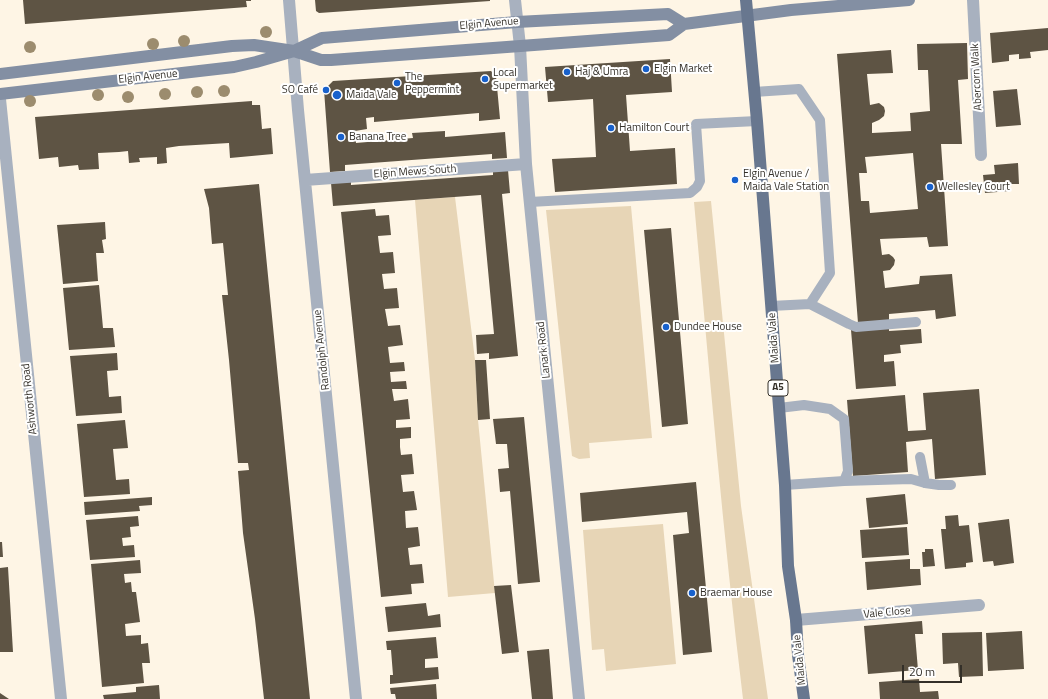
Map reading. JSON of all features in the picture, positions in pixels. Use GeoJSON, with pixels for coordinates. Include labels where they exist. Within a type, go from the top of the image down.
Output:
{"type":"FeatureCollection","features":[{"type":"Feature","properties":{"kind":"main road","name":"Maida Vale"},"geometry":{"type":"LineString","coordinates":[[746,0],[757,121],[785,485],[788,566],[796,620],[798,655],[804,699]]}},
{"type":"Feature","properties":{"kind":"street","name":"Randolph Avenue"},"geometry":{"type":"LineString","coordinates":[[289,0],[298,110],[356,699]]}},
{"type":"Feature","properties":{"kind":"street","name":"Lanark Road"},"geometry":{"type":"LineString","coordinates":[[515,0],[520,46],[526,164],[579,699]]}},
{"type":"Feature","properties":{"kind":"street","name":"Elgin Avenue"},"geometry":{"type":"LineString","coordinates":[[0,74],[232,46],[254,45],[294,51],[321,60],[331,60],[669,35],[684,24],[791,10],[909,0]]}},
{"type":"Feature","properties":{"kind":"street","name":"Abercorn Walk"},"geometry":{"type":"LineString","coordinates":[[973,0],[981,155]]}},
{"type":"Feature","properties":{"kind":"street","name":"Elgin Avenue"},"geometry":{"type":"LineString","coordinates":[[0,94],[223,69],[256,62],[294,51],[322,38],[517,22],[668,14],[684,24]]}},
{"type":"Feature","properties":{"kind":"street","name":"Ashworth Road"},"geometry":{"type":"LineString","coordinates":[[0,99],[60,699]]}},
{"type":"Feature","properties":{"kind":"street","name":"Elgin Mews South"},"geometry":{"type":"LineString","coordinates":[[305,180],[526,164]]}},
{"type":"Feature","properties":{"kind":"street","name":"Vale Close"},"geometry":{"type":"LineString","coordinates":[[796,620],[979,605]]}},
{"type":"Feature","properties":{"kind":"lane"},"geometry":{"type":"LineString","coordinates":[[754,92],[799,89],[820,120],[830,273],[810,304]]}},
{"type":"Feature","properties":{"kind":"lane"},"geometry":{"type":"LineString","coordinates":[[530,202],[690,193],[697,187],[700,181],[696,124],[757,121]]}},
{"type":"Feature","properties":{"kind":"lane"},"geometry":{"type":"LineString","coordinates":[[771,306],[810,304],[856,327],[916,322]]}},
{"type":"Feature","properties":{"kind":"lane"},"geometry":{"type":"LineString","coordinates":[[779,408],[804,405],[830,409],[844,419],[848,471],[844,481]]}},
{"type":"Feature","properties":{"kind":"lane"},"geometry":{"type":"LineString","coordinates":[[920,457],[924,483]]}},
{"type":"Feature","properties":{"kind":"lane"},"geometry":{"type":"LineString","coordinates":[[785,485],[911,479],[924,483],[951,485]]}},
{"type":"Feature","properties":{"kind":"shaded area"},"geometry":{"type":"Polygon","coordinates":[[[455,197],[475,360],[478,420],[495,593],[448,597],[415,200],[455,197]]]}},
{"type":"Feature","properties":{"kind":"shaded area"},"geometry":{"type":"Polygon","coordinates":[[[711,201],[741,506],[768,699],[743,699],[729,575],[694,202],[711,201]]]}},
{"type":"Feature","properties":{"kind":"shaded area"},"geometry":{"type":"Polygon","coordinates":[[[631,206],[652,438],[589,443],[590,458],[579,459],[572,456],[546,210],[631,206]]]}},
{"type":"Feature","properties":{"kind":"shaded area"},"geometry":{"type":"Polygon","coordinates":[[[663,524],[676,664],[606,671],[604,649],[592,650],[583,530],[663,524]]]}},
{"type":"Feature","properties":{"kind":"building"},"geometry":{"type":"Polygon","coordinates":[[[23,0],[251,1],[246,1],[247,7],[25,24],[23,0]]]}},
{"type":"Feature","properties":{"kind":"building"},"geometry":{"type":"Polygon","coordinates":[[[315,0],[490,1],[319,13],[316,11],[315,0]]]}},
{"type":"Feature","properties":{"kind":"building"},"geometry":{"type":"Polygon","coordinates":[[[1048,28],[1048,50],[1030,52],[1031,58],[1019,59],[1019,54],[1009,55],[1009,61],[992,63],[990,33],[1048,28]]]}},
{"type":"Feature","properties":{"kind":"building","name":"Wellesley Court"},"geometry":{"type":"Polygon","coordinates":[[[967,43],[968,79],[958,80],[962,144],[941,144],[948,246],[929,247],[927,237],[880,239],[882,255],[889,254],[895,260],[894,265],[890,270],[883,271],[885,288],[919,284],[920,276],[952,274],[956,316],[936,319],[935,310],[889,314],[889,320],[858,323],[837,54],[891,50],[893,73],[867,74],[870,105],[879,103],[884,107],[885,111],[884,116],[872,123],[872,133],[911,131],[910,113],[930,111],[928,70],[918,70],[917,44],[967,43]],[[913,153],[865,157],[867,173],[859,173],[861,201],[869,201],[870,213],[918,209],[913,153]]]}},
{"type":"Feature","properties":{"kind":"building","name":"Hamilton Court"},"geometry":{"type":"Polygon","coordinates":[[[670,59],[672,92],[626,95],[630,151],[675,148],[677,184],[555,192],[552,159],[596,157],[593,99],[548,102],[545,67],[670,59]]]}},
{"type":"Feature","properties":{"kind":"building"},"geometry":{"type":"Polygon","coordinates":[[[491,71],[496,76],[500,119],[479,121],[479,113],[374,122],[374,117],[366,118],[367,129],[355,131],[356,143],[413,138],[412,133],[445,131],[445,137],[505,132],[507,158],[492,159],[492,154],[345,165],[345,171],[330,172],[324,90],[333,81],[491,71]]]}},
{"type":"Feature","properties":{"kind":"building"},"geometry":{"type":"Polygon","coordinates":[[[1017,89],[1021,125],[996,127],[993,91],[1017,89]]]}},
{"type":"Feature","properties":{"kind":"building"},"geometry":{"type":"Polygon","coordinates":[[[252,101],[252,105],[260,105],[262,129],[271,128],[273,154],[230,158],[229,143],[166,148],[167,163],[157,164],[157,157],[139,158],[140,162],[129,163],[128,151],[98,153],[99,169],[79,170],[78,165],[59,167],[58,157],[39,159],[35,117],[252,101]]]}},
{"type":"Feature","properties":{"kind":"building"},"geometry":{"type":"Polygon","coordinates":[[[1018,163],[1019,184],[1009,184],[1010,191],[985,193],[983,175],[995,174],[994,165],[1018,163]]]}},
{"type":"Feature","properties":{"kind":"building"},"geometry":{"type":"Polygon","coordinates":[[[493,170],[508,170],[510,193],[502,194],[518,356],[489,359],[489,353],[477,354],[476,335],[494,334],[481,195],[333,206],[331,183],[351,182],[351,185],[493,175],[493,170]]]}},
{"type":"Feature","properties":{"kind":"building"},"geometry":{"type":"Polygon","coordinates":[[[259,184],[310,699],[264,699],[243,533],[238,471],[249,470],[248,463],[238,463],[222,295],[228,295],[223,243],[212,244],[209,208],[204,189],[259,184]]]}},
{"type":"Feature","properties":{"kind":"building"},"geometry":{"type":"Polygon","coordinates":[[[375,209],[376,216],[389,215],[391,235],[378,236],[380,253],[393,252],[395,273],[382,274],[384,289],[397,288],[399,308],[385,309],[388,326],[400,325],[403,345],[388,347],[390,363],[404,362],[405,371],[390,372],[391,382],[406,381],[407,389],[392,389],[394,401],[408,399],[410,419],[396,420],[396,428],[411,427],[411,438],[400,439],[400,447],[401,455],[412,454],[414,474],[401,475],[403,492],[414,491],[417,510],[405,511],[406,528],[418,527],[419,535],[420,546],[408,548],[410,565],[422,564],[424,583],[411,584],[412,594],[381,597],[341,212],[375,209]]]}},
{"type":"Feature","properties":{"kind":"building"},"geometry":{"type":"Polygon","coordinates":[[[105,222],[106,239],[102,240],[104,253],[96,253],[98,281],[63,284],[57,225],[105,222]]]}},
{"type":"Feature","properties":{"kind":"building","name":"Dundee House"},"geometry":{"type":"Polygon","coordinates":[[[671,228],[688,424],[662,427],[644,230],[671,228]]]}},
{"type":"Feature","properties":{"kind":"building"},"geometry":{"type":"Polygon","coordinates":[[[99,285],[103,328],[113,328],[115,347],[69,350],[63,288],[99,285]]]}},
{"type":"Feature","properties":{"kind":"building"},"geometry":{"type":"Polygon","coordinates":[[[889,327],[889,331],[921,329],[922,343],[900,345],[901,353],[884,355],[884,362],[894,361],[896,386],[856,389],[851,330],[889,327]]]}},
{"type":"Feature","properties":{"kind":"building"},"geometry":{"type":"Polygon","coordinates":[[[117,353],[118,370],[107,371],[109,397],[121,396],[122,413],[76,416],[70,356],[117,353]]]}},
{"type":"Feature","properties":{"kind":"building"},"geometry":{"type":"Polygon","coordinates":[[[475,360],[486,360],[490,419],[478,420],[475,360]]]}},
{"type":"Feature","properties":{"kind":"building"},"geometry":{"type":"Polygon","coordinates":[[[979,389],[986,475],[935,479],[932,439],[906,442],[908,472],[853,476],[847,400],[905,395],[908,431],[926,430],[923,393],[979,389]]]}},
{"type":"Feature","properties":{"kind":"building"},"geometry":{"type":"Polygon","coordinates":[[[524,417],[540,582],[518,584],[510,491],[500,492],[498,469],[509,468],[507,444],[496,444],[493,419],[524,417]]]}},
{"type":"Feature","properties":{"kind":"building"},"geometry":{"type":"Polygon","coordinates":[[[125,420],[128,448],[113,449],[116,480],[129,479],[130,494],[84,497],[77,424],[125,420]]]}},
{"type":"Feature","properties":{"kind":"building","name":"Braemar House"},"geometry":{"type":"Polygon","coordinates":[[[696,482],[712,652],[683,655],[673,535],[689,533],[687,512],[582,522],[580,493],[696,482]]]}},
{"type":"Feature","properties":{"kind":"building"},"geometry":{"type":"Polygon","coordinates":[[[905,494],[908,524],[869,528],[866,498],[905,494]]]}},
{"type":"Feature","properties":{"kind":"building"},"geometry":{"type":"Polygon","coordinates":[[[152,497],[152,505],[139,506],[140,511],[85,515],[84,502],[152,497]]]}},
{"type":"Feature","properties":{"kind":"building"},"geometry":{"type":"Polygon","coordinates":[[[958,515],[959,526],[969,525],[973,562],[966,563],[966,567],[945,569],[941,529],[946,529],[945,516],[958,515]]]}},
{"type":"Feature","properties":{"kind":"building"},"geometry":{"type":"Polygon","coordinates":[[[138,516],[139,526],[130,527],[131,537],[122,538],[123,546],[134,545],[135,557],[90,560],[86,520],[138,516]]]}},
{"type":"Feature","properties":{"kind":"building"},"geometry":{"type":"Polygon","coordinates":[[[1009,519],[1014,563],[994,566],[993,561],[983,562],[978,523],[1009,519]]]}},
{"type":"Feature","properties":{"kind":"building"},"geometry":{"type":"Polygon","coordinates":[[[907,527],[909,555],[862,558],[860,530],[907,527]]]}},
{"type":"Feature","properties":{"kind":"building"},"geometry":{"type":"Polygon","coordinates":[[[0,542],[2,542],[3,557],[0,557],[0,542]]]}},
{"type":"Feature","properties":{"kind":"building"},"geometry":{"type":"Polygon","coordinates":[[[925,549],[933,549],[935,566],[923,567],[922,552],[925,552],[925,549]]]}},
{"type":"Feature","properties":{"kind":"building"},"geometry":{"type":"Polygon","coordinates":[[[910,559],[910,569],[920,569],[921,585],[867,590],[865,562],[910,559]]]}},
{"type":"Feature","properties":{"kind":"building"},"geometry":{"type":"Polygon","coordinates":[[[140,560],[141,573],[124,574],[125,583],[131,582],[132,592],[136,592],[140,622],[125,624],[126,636],[141,635],[141,644],[148,643],[150,663],[142,663],[144,683],[102,687],[91,564],[140,560]]]}},
{"type":"Feature","properties":{"kind":"building"},"geometry":{"type":"Polygon","coordinates":[[[8,567],[13,652],[0,652],[0,568],[8,567]]]}},
{"type":"Feature","properties":{"kind":"building"},"geometry":{"type":"Polygon","coordinates":[[[511,585],[519,652],[502,654],[494,586],[511,585]]]}},
{"type":"Feature","properties":{"kind":"building"},"geometry":{"type":"Polygon","coordinates":[[[426,603],[428,616],[440,614],[441,627],[388,632],[385,607],[426,603]]]}},
{"type":"Feature","properties":{"kind":"building"},"geometry":{"type":"Polygon","coordinates":[[[922,621],[923,634],[915,634],[918,670],[868,674],[864,626],[922,621]]]}},
{"type":"Feature","properties":{"kind":"building"},"geometry":{"type":"Polygon","coordinates":[[[1022,631],[1024,669],[988,671],[986,633],[1022,631]]]}},
{"type":"Feature","properties":{"kind":"building"},"geometry":{"type":"Polygon","coordinates":[[[982,632],[983,676],[959,677],[958,663],[943,664],[942,633],[982,632]]]}},
{"type":"Feature","properties":{"kind":"building"},"geometry":{"type":"Polygon","coordinates":[[[436,637],[438,658],[425,659],[425,668],[438,667],[439,679],[390,684],[390,675],[393,675],[391,650],[387,650],[386,641],[436,637]]]}},
{"type":"Feature","properties":{"kind":"building"},"geometry":{"type":"Polygon","coordinates":[[[549,649],[553,699],[532,699],[527,651],[549,649]]]}},
{"type":"Feature","properties":{"kind":"building"},"geometry":{"type":"Polygon","coordinates":[[[919,679],[920,692],[938,691],[939,699],[880,699],[879,682],[919,679]]]}},
{"type":"Feature","properties":{"kind":"building"},"geometry":{"type":"Polygon","coordinates":[[[436,684],[437,699],[396,699],[395,694],[391,694],[390,688],[436,684]]]}},
{"type":"Feature","properties":{"kind":"building"},"geometry":{"type":"Polygon","coordinates":[[[159,685],[160,699],[104,699],[103,695],[136,692],[136,687],[159,685]]]}},
{"type":"Feature","properties":{"kind":"building"},"geometry":{"type":"Polygon","coordinates":[[[0,693],[9,699],[0,699],[0,693]]]}},
{"type":"Feature","properties":{"kind":"place","name":"Elgin Market"},"geometry":{"type":"Point","coordinates":[646,69]}},
{"type":"Feature","properties":{"kind":"place","name":"Haj & Umra"},"geometry":{"type":"Point","coordinates":[567,72]}},
{"type":"Feature","properties":{"kind":"place","name":"Local Supermarket"},"geometry":{"type":"Point","coordinates":[485,79]}},
{"type":"Feature","properties":{"kind":"place","name":"The Peppermint"},"geometry":{"type":"Point","coordinates":[397,83]}},
{"type":"Feature","properties":{"kind":"place","name":"SO Café"},"geometry":{"type":"Point","coordinates":[326,90]}},
{"type":"Feature","properties":{"kind":"place","name":"Maida Vale"},"geometry":{"type":"Point","coordinates":[337,95]}},
{"type":"Feature","properties":{"kind":"place","name":"Hamilton Court"},"geometry":{"type":"Point","coordinates":[611,128]}},
{"type":"Feature","properties":{"kind":"place","name":"Banana Tree"},"geometry":{"type":"Point","coordinates":[341,137]}},
{"type":"Feature","properties":{"kind":"place","name":"Elgin Avenue / Maida Vale Station"},"geometry":{"type":"Point","coordinates":[735,180]}},
{"type":"Feature","properties":{"kind":"place","name":"Wellesley Court"},"geometry":{"type":"Point","coordinates":[930,187]}},
{"type":"Feature","properties":{"kind":"place","name":"Dundee House"},"geometry":{"type":"Point","coordinates":[666,327]}},
{"type":"Feature","properties":{"kind":"place","name":"Braemar House"},"geometry":{"type":"Point","coordinates":[692,593]}}]}
